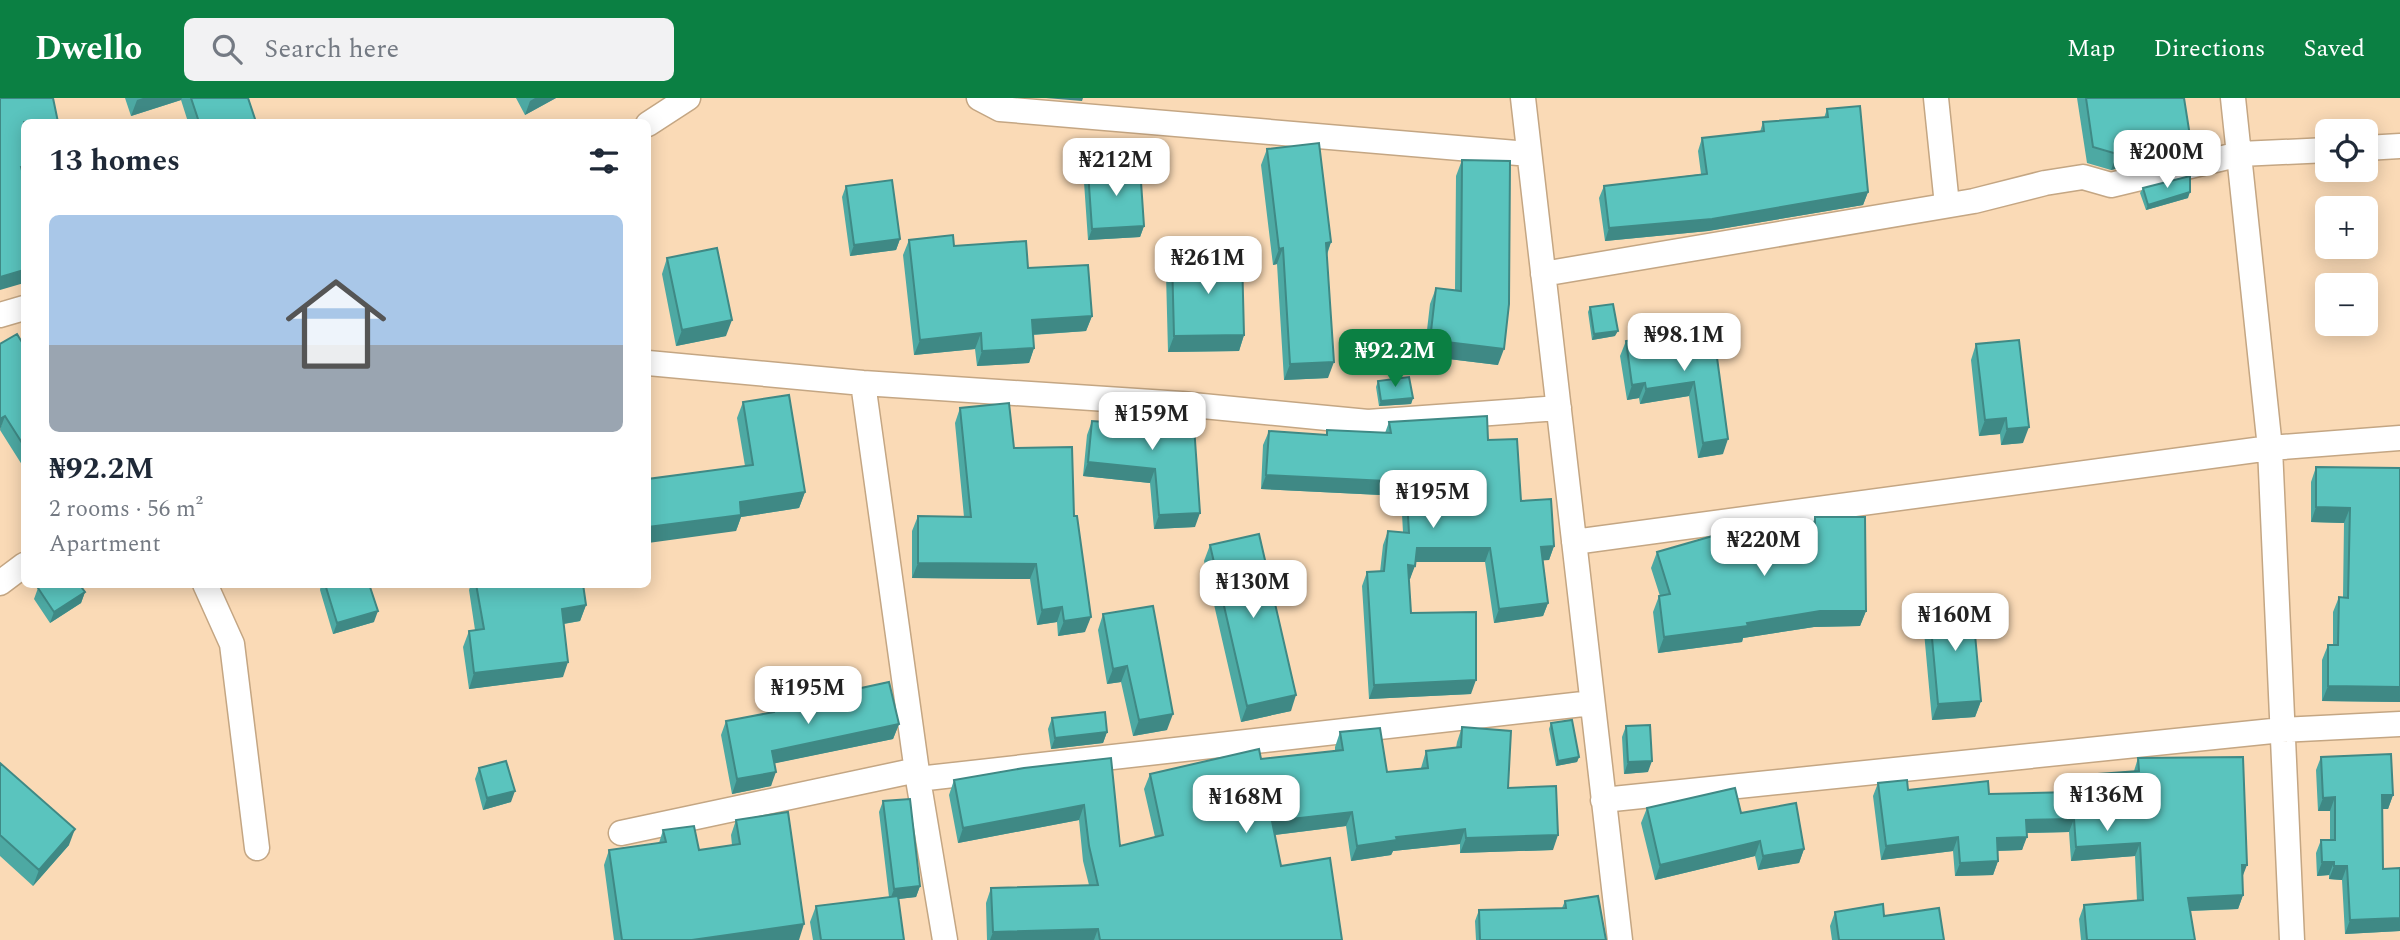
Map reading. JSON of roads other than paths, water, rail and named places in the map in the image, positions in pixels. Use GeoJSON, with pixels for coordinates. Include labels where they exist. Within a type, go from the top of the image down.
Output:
{"type":"FeatureCollection","features":[{"type":"Feature","properties":{"kind":"street"},"geometry":{"type":"LineString","coordinates":[[651,122],[688,98]]}},
{"type":"Feature","properties":{"kind":"street"},"geometry":{"type":"LineString","coordinates":[[979,98],[1000,109],[1529,154]]}},
{"type":"Feature","properties":{"kind":"street"},"geometry":{"type":"LineString","coordinates":[[1523,98],[1619,940]]}},
{"type":"Feature","properties":{"kind":"street"},"geometry":{"type":"LineString","coordinates":[[1936,98],[1947,205]]}},
{"type":"Feature","properties":{"kind":"street"},"geometry":{"type":"LineString","coordinates":[[2233,98],[2270,448],[2292,940]]}},
{"type":"Feature","properties":{"kind":"street"},"geometry":{"type":"LineString","coordinates":[[2378,147],[2400,146]]}},
{"type":"Feature","properties":{"kind":"street"},"geometry":{"type":"LineString","coordinates":[[1543,274],[1947,205],[2083,177],[2111,184],[2239,154],[2315,151]]}},
{"type":"Feature","properties":{"kind":"street"},"geometry":{"type":"LineString","coordinates":[[0,315],[21,309]]}},
{"type":"Feature","properties":{"kind":"street"},"geometry":{"type":"LineString","coordinates":[[651,363],[863,383],[1182,404],[1368,422],[1559,408]]}},
{"type":"Feature","properties":{"kind":"street"},"geometry":{"type":"LineString","coordinates":[[863,383],[918,774],[945,940]]}},
{"type":"Feature","properties":{"kind":"street"},"geometry":{"type":"LineString","coordinates":[[1574,542],[2270,448],[2400,438]]}},
{"type":"Feature","properties":{"kind":"street"},"geometry":{"type":"LineString","coordinates":[[0,583],[21,567]]}},
{"type":"Feature","properties":{"kind":"street"},"geometry":{"type":"LineString","coordinates":[[207,588],[232,644],[257,848]]}},
{"type":"Feature","properties":{"kind":"street"},"geometry":{"type":"LineString","coordinates":[[621,833],[918,774],[1592,703]]}},
{"type":"Feature","properties":{"kind":"street"},"geometry":{"type":"LineString","coordinates":[[1603,800],[2282,730],[2400,724]]}}]}
